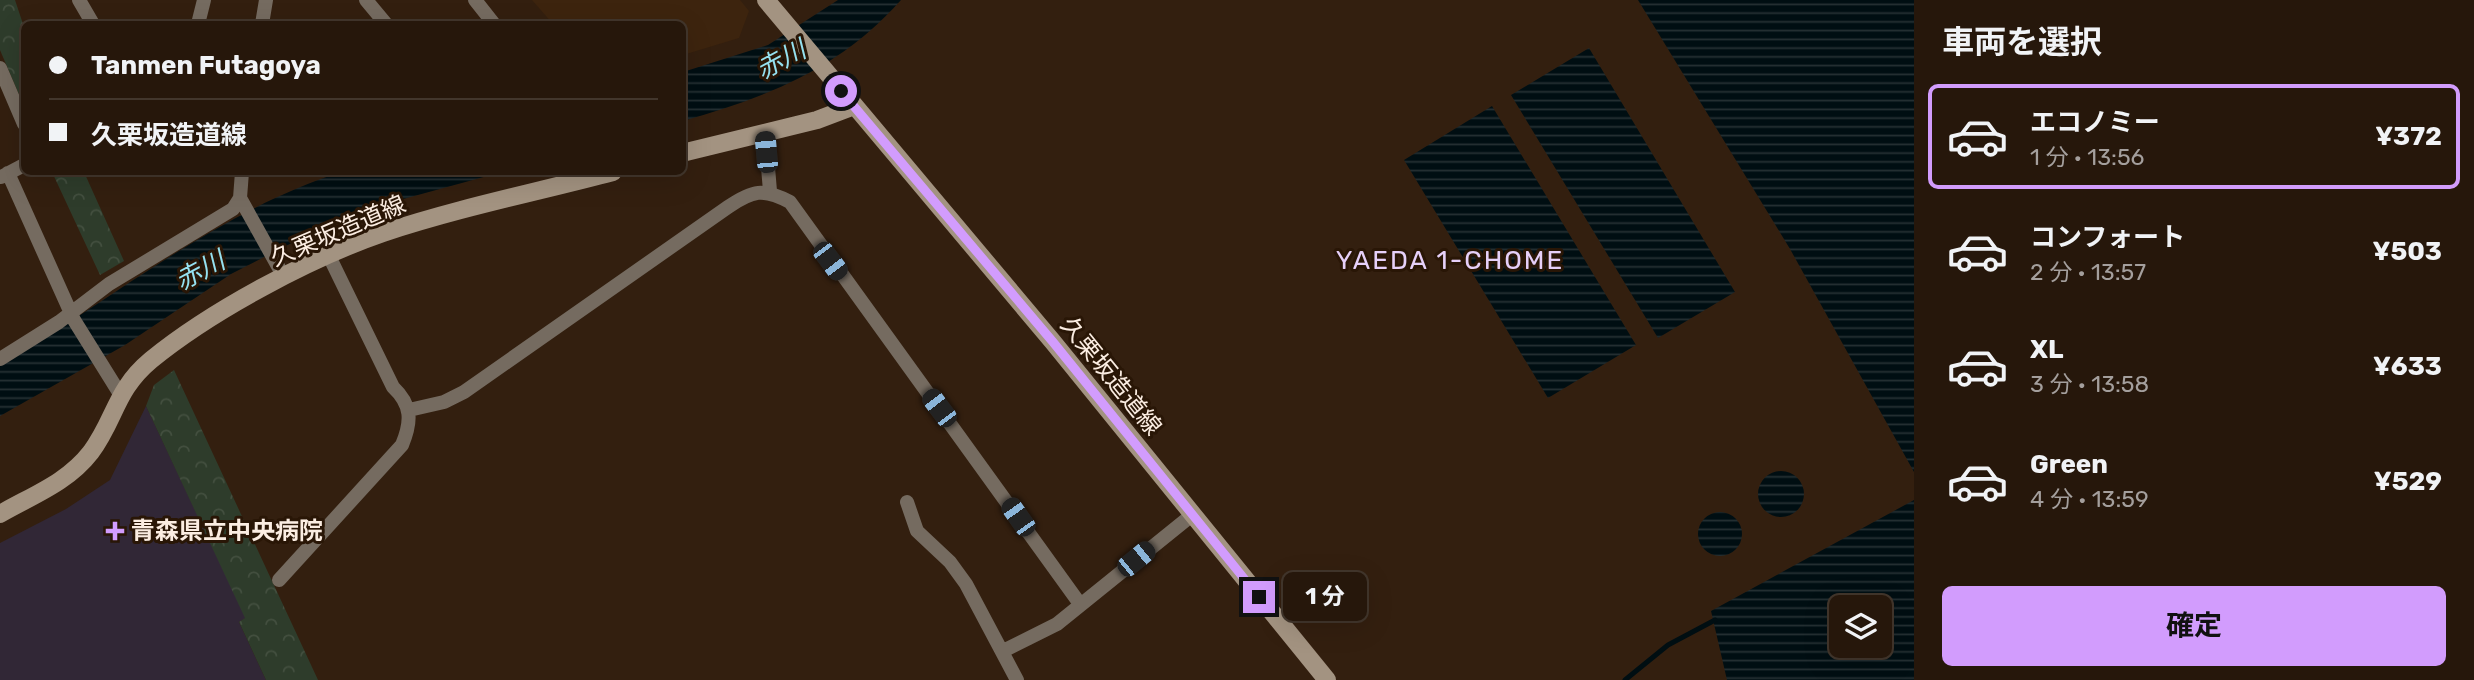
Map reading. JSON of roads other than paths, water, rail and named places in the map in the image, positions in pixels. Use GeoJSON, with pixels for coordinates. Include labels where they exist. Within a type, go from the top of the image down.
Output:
{"type":"FeatureCollection","features":[{"type":"Feature","properties":{"kind":"main road","name":"久栗坂造道線"},"geometry":{"type":"LineString","coordinates":[[766,0],[786,29],[1053,342],[1327,680]]}},
{"type":"Feature","properties":{"kind":"main road"},"geometry":{"type":"LineString","coordinates":[[686,152],[817,120],[854,106]]}},
{"type":"Feature","properties":{"kind":"main road","name":"久栗坂造道線"},"geometry":{"type":"LineString","coordinates":[[0,514],[49,489],[72,472],[101,436],[120,394],[129,381],[154,358],[230,308],[329,256],[382,234],[602,175]]}},
{"type":"Feature","properties":{"kind":"street"},"geometry":{"type":"LineString","coordinates":[[79,0],[91,21]]}},
{"type":"Feature","properties":{"kind":"street"},"geometry":{"type":"LineString","coordinates":[[199,21],[204,0]]}},
{"type":"Feature","properties":{"kind":"street"},"geometry":{"type":"LineString","coordinates":[[262,21],[266,0]]}},
{"type":"Feature","properties":{"kind":"street"},"geometry":{"type":"LineString","coordinates":[[366,0],[384,21]]}},
{"type":"Feature","properties":{"kind":"street"},"geometry":{"type":"LineString","coordinates":[[475,0],[492,21]]}},
{"type":"Feature","properties":{"kind":"street"},"geometry":{"type":"LineString","coordinates":[[0,68],[21,117]]}},
{"type":"Feature","properties":{"kind":"street"},"geometry":{"type":"LineString","coordinates":[[765,132],[770,191]]}},
{"type":"Feature","properties":{"kind":"street"},"geometry":{"type":"LineString","coordinates":[[21,166],[4,175],[71,316],[120,394]]}},
{"type":"Feature","properties":{"kind":"street"},"geometry":{"type":"LineString","coordinates":[[243,175],[243,202],[284,278]]}},
{"type":"Feature","properties":{"kind":"street"},"geometry":{"type":"LineString","coordinates":[[409,410],[444,402],[464,392],[728,206],[747,195],[770,191],[790,202],[1080,604]]}},
{"type":"Feature","properties":{"kind":"street"},"geometry":{"type":"LineString","coordinates":[[0,359],[71,316],[109,284],[243,202]]}},
{"type":"Feature","properties":{"kind":"street"},"geometry":{"type":"LineString","coordinates":[[279,580],[402,444],[411,424],[404,397],[393,387],[329,256]]}},
{"type":"Feature","properties":{"kind":"street"},"geometry":{"type":"LineString","coordinates":[[907,502],[917,531],[950,562],[966,584],[1017,680]]}},
{"type":"Feature","properties":{"kind":"street"},"geometry":{"type":"LineString","coordinates":[[1003,651],[1057,624],[1192,515]]}},
{"type":"Feature","properties":{"kind":"water","name":"赤川"},"geometry":{"type":"Polygon","coordinates":[[[838,0],[901,0],[878,24],[828,62],[774,90],[686,120],[686,71],[768,45],[838,0]]]}},
{"type":"Feature","properties":{"kind":"water"},"geometry":{"type":"Polygon","coordinates":[[[1638,0],[1914,0],[1914,472],[1790,249],[1638,0]]]}},
{"type":"Feature","properties":{"kind":"water"},"geometry":{"type":"Polygon","coordinates":[[[1589,48],[1735,292],[1658,338],[1511,95],[1589,48]]]}},
{"type":"Feature","properties":{"kind":"water"},"geometry":{"type":"Polygon","coordinates":[[[1492,106],[1636,345],[1548,398],[1404,160],[1492,106]]]}},
{"type":"Feature","properties":{"kind":"water","name":"赤川"},"geometry":{"type":"Polygon","coordinates":[[[333,175],[491,175],[363,210],[323,227],[231,274],[125,345],[0,416],[0,366],[166,259],[251,210],[333,175]]]}},
{"type":"Feature","properties":{"kind":"water"},"geometry":{"type":"Polygon","coordinates":[[[1781,471],[1798,477],[1804,494],[1798,511],[1781,517],[1764,511],[1758,494],[1764,477],[1781,471]]]}},
{"type":"Feature","properties":{"kind":"water"},"geometry":{"type":"Polygon","coordinates":[[[1914,500],[1914,680],[1727,680],[1711,611],[1914,500]]]}},
{"type":"Feature","properties":{"kind":"water"},"geometry":{"type":"Polygon","coordinates":[[[1720,512],[1736,518],[1742,534],[1736,550],[1720,556],[1704,550],[1698,534],[1704,518],[1720,512]]]}},
{"type":"Feature","properties":{"kind":"waterway"},"geometry":{"type":"LineString","coordinates":[[1625,680],[1668,645],[1715,620]]}},
{"type":"Feature","properties":{"kind":"place","name":"青森県立中央病院"},"geometry":{"type":"Point","coordinates":[115,531]}},
{"type":"Feature","properties":{"kind":"district","name":"YAEDA 1-CHOME"},"geometry":{"type":"Point","coordinates":[1450,260]}}]}
